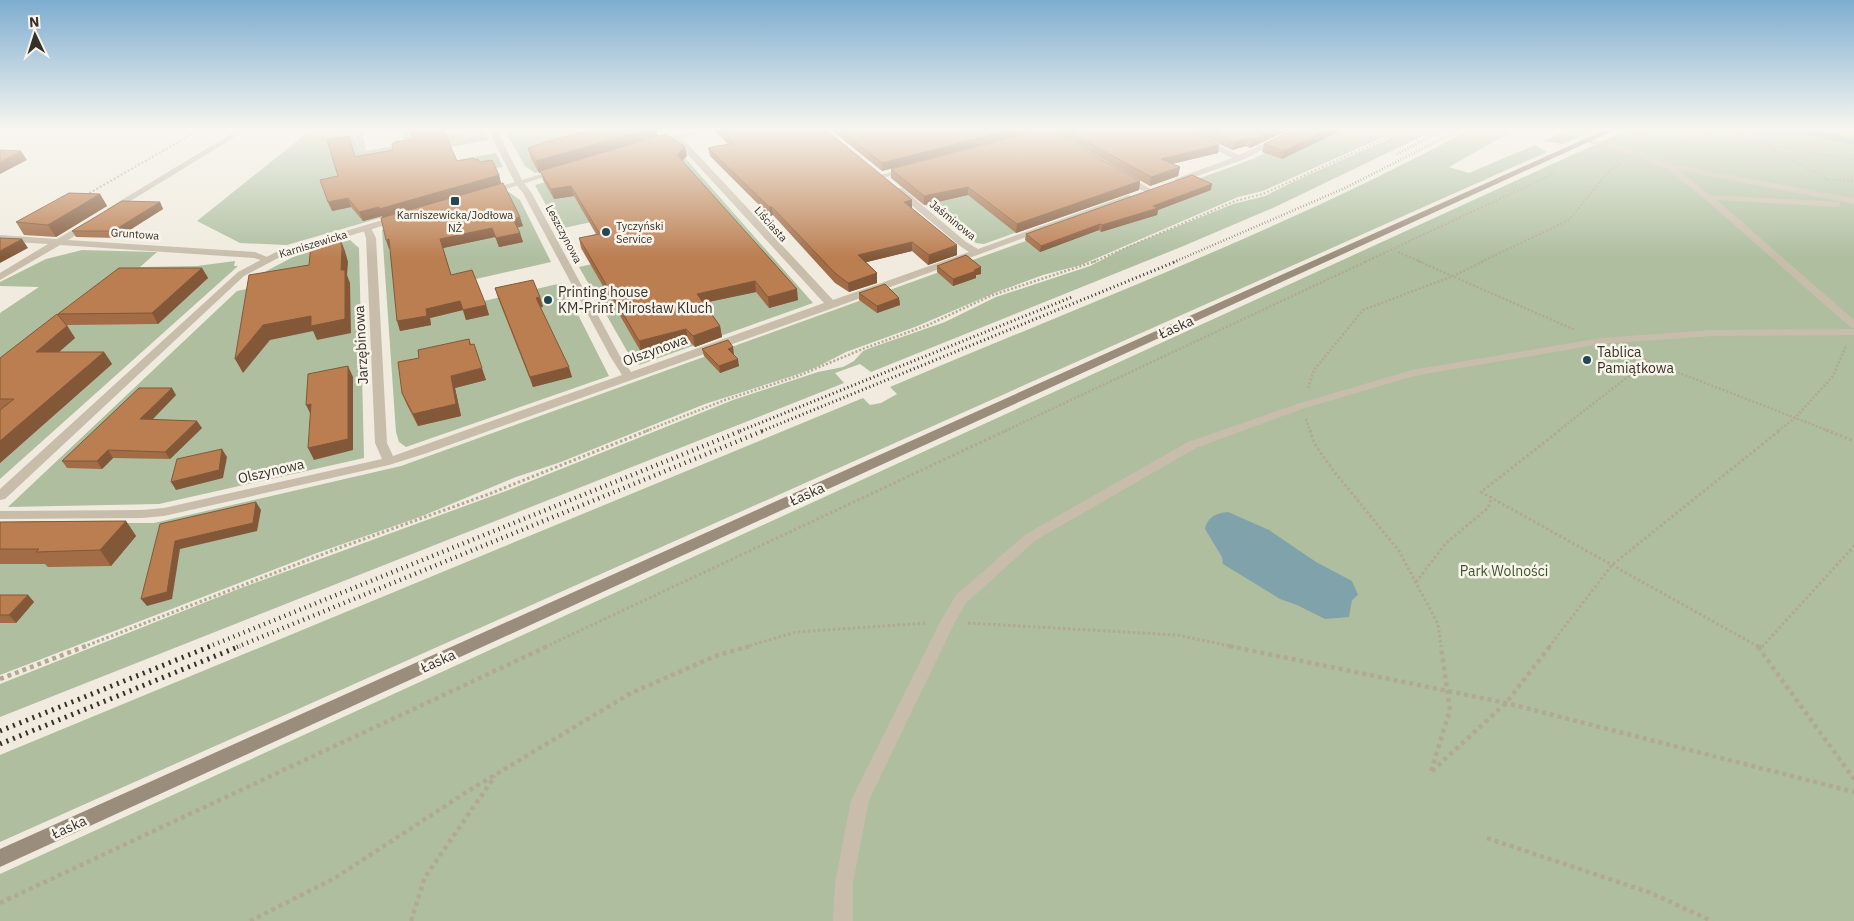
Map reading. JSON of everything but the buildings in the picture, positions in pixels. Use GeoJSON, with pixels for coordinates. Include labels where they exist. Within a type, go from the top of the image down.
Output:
{"type":"FeatureCollection","features":[{"type":"Feature","properties":{"kind":"main road","name":"Łaska"},"geometry":{"type":"LineString","coordinates":[[0,858],[1519,172]]}},
{"type":"Feature","properties":{"kind":"street"},"geometry":{"type":"LineString","coordinates":[[102,215],[173,172]]}},
{"type":"Feature","properties":{"kind":"street","name":"Leszczynowa"},"geometry":{"type":"LineString","coordinates":[[513,172],[519,183],[527,192],[615,356],[629,377]]}},
{"type":"Feature","properties":{"kind":"street"},"geometry":{"type":"LineString","coordinates":[[483,193],[558,172]]}},
{"type":"Feature","properties":{"kind":"street","name":"Liściasta"},"geometry":{"type":"LineString","coordinates":[[708,172],[812,286],[832,305]]}},
{"type":"Feature","properties":{"kind":"street","name":"Jaśminowa"},"geometry":{"type":"LineString","coordinates":[[877,172],[963,244],[977,252]]}},
{"type":"Feature","properties":{"kind":"street"},"geometry":{"type":"LineString","coordinates":[[882,176],[897,172]]}},
{"type":"Feature","properties":{"kind":"street","name":"Olszynowa"},"geometry":{"type":"LineString","coordinates":[[0,515],[142,514],[164,512],[389,461],[832,305],[1200,172]]}},
{"type":"Feature","properties":{"kind":"street"},"geometry":{"type":"LineString","coordinates":[[1676,172],[1708,197],[1854,325]]}},
{"type":"Feature","properties":{"kind":"street"},"geometry":{"type":"LineString","coordinates":[[1704,172],[1854,203]]}},
{"type":"Feature","properties":{"kind":"street"},"geometry":{"type":"LineString","coordinates":[[1118,174],[1159,187]]}},
{"type":"Feature","properties":{"kind":"street"},"geometry":{"type":"LineString","coordinates":[[1708,197],[1854,203]]}},
{"type":"Feature","properties":{"kind":"street","name":"Karniszewicka"},"geometry":{"type":"LineString","coordinates":[[0,496],[229,284],[250,268],[267,259],[304,246],[411,214]]}},
{"type":"Feature","properties":{"kind":"street"},"geometry":{"type":"LineString","coordinates":[[0,277],[94,220]]}},
{"type":"Feature","properties":{"kind":"street","name":"Jarzębinowa"},"geometry":{"type":"LineString","coordinates":[[367,228],[371,238],[381,443],[389,461]]}},
{"type":"Feature","properties":{"kind":"street","name":"Gruntowa"},"geometry":{"type":"LineString","coordinates":[[0,238],[60,240],[255,255],[267,259]]}},
{"type":"Feature","properties":{"kind":"street"},"geometry":{"type":"LineString","coordinates":[[843,921],[844,883],[860,800],[947,622],[962,599],[1031,536],[1192,445],[1301,406],[1412,373],[1601,341],[1712,333],[1854,332]]}},
{"type":"Feature","properties":{"kind":"path"},"geometry":{"type":"LineString","coordinates":[[80,198],[126,172]]}},
{"type":"Feature","properties":{"kind":"path"},"geometry":{"type":"LineString","coordinates":[[0,680],[339,548],[489,494],[724,400],[805,374],[865,348],[934,322],[990,296],[1084,266],[1235,201],[1263,194],[1311,172]]}},
{"type":"Feature","properties":{"kind":"path"},"geometry":{"type":"LineString","coordinates":[[0,903],[1558,172]]}},
{"type":"Feature","properties":{"kind":"path"},"geometry":{"type":"LineString","coordinates":[[1608,172],[1569,220],[1453,276],[1363,310],[1314,370],[1301,406],[1314,442],[1333,470],[1399,551],[1438,624],[1450,710],[1431,772],[1506,703],[1612,565],[1795,418],[1833,376],[1854,332]]}},
{"type":"Feature","properties":{"kind":"path"},"geometry":{"type":"LineString","coordinates":[[1815,172],[1838,185]]}},
{"type":"Feature","properties":{"kind":"path"},"geometry":{"type":"LineString","coordinates":[[1831,180],[1854,181]]}},
{"type":"Feature","properties":{"kind":"path"},"geometry":{"type":"LineString","coordinates":[[1398,252],[1601,341]]}},
{"type":"Feature","properties":{"kind":"path"},"geometry":{"type":"LineString","coordinates":[[1632,354],[1854,441]]}},
{"type":"Feature","properties":{"kind":"path"},"geometry":{"type":"LineString","coordinates":[[1648,361],[1481,492],[1758,646],[1854,779]]}},
{"type":"Feature","properties":{"kind":"path"},"geometry":{"type":"LineString","coordinates":[[1416,582],[1446,543],[1488,508],[1492,497]]}},
{"type":"Feature","properties":{"kind":"path"},"geometry":{"type":"LineString","coordinates":[[1758,646],[1761,648],[1854,546]]}},
{"type":"Feature","properties":{"kind":"path"},"geometry":{"type":"LineString","coordinates":[[250,921],[335,878],[496,774],[631,693],[718,655],[796,632],[947,622],[1177,635],[1506,703],[1854,792]]}},
{"type":"Feature","properties":{"kind":"path"},"geometry":{"type":"LineString","coordinates":[[411,921],[425,877],[496,774]]}},
{"type":"Feature","properties":{"kind":"path"},"geometry":{"type":"LineString","coordinates":[[1487,838],[1651,893],[1712,921]]}},
{"type":"Feature","properties":{"kind":"green space"},"geometry":{"type":"Polygon","coordinates":[[[258,172],[473,172],[461,174],[469,192],[287,245],[240,243],[197,221],[258,172]]]}},
{"type":"Feature","properties":{"kind":"green space"},"geometry":{"type":"Polygon","coordinates":[[[578,172],[697,172],[813,303],[639,365],[627,351],[579,267],[672,246],[647,210],[559,229],[535,185],[578,172]]]}},
{"type":"Feature","properties":{"kind":"green space"},"geometry":{"type":"Polygon","coordinates":[[[909,172],[1109,172],[1138,189],[984,244],[976,243],[963,235],[890,177],[909,172]]]}},
{"type":"Feature","properties":{"kind":"green space"},"geometry":{"type":"Polygon","coordinates":[[[1217,172],[1305,172],[1263,191],[1238,197],[1081,265],[1043,275],[997,292],[915,327],[846,352],[799,374],[705,404],[561,462],[516,477],[420,517],[317,553],[0,675],[0,523],[154,523],[401,466],[1217,172]]]}},
{"type":"Feature","properties":{"kind":"green space"},"geometry":{"type":"Polygon","coordinates":[[[1315,172],[1348,172],[1275,207],[1181,247],[871,372],[860,364],[835,373],[844,383],[0,717],[0,684],[241,588],[506,491],[733,400],[818,372],[843,367],[854,361],[863,351],[945,322],[996,297],[1090,266],[1127,247],[1233,204],[1265,196],[1315,172]]]}},
{"type":"Feature","properties":{"kind":"green space"},"geometry":{"type":"Polygon","coordinates":[[[1388,172],[1502,172],[0,842],[0,755],[863,398],[870,405],[881,403],[897,394],[890,387],[1184,265],[1388,172]]]}},
{"type":"Feature","properties":{"kind":"green space","name":"Park Wolności"},"geometry":{"type":"Polygon","coordinates":[[[1535,172],[1854,172],[1854,921],[0,921],[0,874],[1535,172]]]}},
{"type":"Feature","properties":{"kind":"green space"},"geometry":{"type":"Polygon","coordinates":[[[509,192],[520,200],[551,262],[454,284],[462,306],[562,283],[609,376],[406,447],[399,442],[396,432],[382,230],[509,192]]]}},
{"type":"Feature","properties":{"kind":"green space"},"geometry":{"type":"Polygon","coordinates":[[[350,240],[359,248],[364,458],[159,504],[8,507],[237,291],[251,288],[253,278],[295,256],[350,240]]]}},
{"type":"Feature","properties":{"kind":"green space"},"geometry":{"type":"Polygon","coordinates":[[[82,250],[157,252],[140,267],[197,266],[235,261],[234,266],[238,266],[0,479],[0,313],[39,287],[0,286],[0,282],[46,259],[82,250]]]}},
{"type":"Feature","properties":{"kind":"water"},"geometry":{"type":"Polygon","coordinates":[[[1228,512],[1269,530],[1316,562],[1352,581],[1358,595],[1352,600],[1349,617],[1325,619],[1280,599],[1223,564],[1222,557],[1205,529],[1211,518],[1220,513],[1228,512]]]}},
{"type":"Feature","properties":{"kind":"railway"},"geometry":{"type":"LineString","coordinates":[[1174,262],[1345,188],[1376,172]]}},
{"type":"Feature","properties":{"kind":"railway"},"geometry":{"type":"LineString","coordinates":[[762,431],[1177,261]]}},
{"type":"Feature","properties":{"kind":"railway"},"geometry":{"type":"LineString","coordinates":[[740,431],[1072,297]]}},
{"type":"Feature","properties":{"kind":"railway"},"geometry":{"type":"LineString","coordinates":[[208,647],[743,430]]}},
{"type":"Feature","properties":{"kind":"railway"},"geometry":{"type":"LineString","coordinates":[[237,647],[765,430]]}},
{"type":"Feature","properties":{"kind":"railway"},"geometry":{"type":"LineString","coordinates":[[0,731],[211,646]]}},
{"type":"Feature","properties":{"kind":"railway"},"geometry":{"type":"LineString","coordinates":[[0,744],[240,646]]}},
{"type":"Feature","properties":{"kind":"place","name":"Karniszewicka/Jodłowa NŻ"},"geometry":{"type":"Point","coordinates":[455,201]}},
{"type":"Feature","properties":{"kind":"place","name":"Tyczyński Service"},"geometry":{"type":"Point","coordinates":[606,232]}},
{"type":"Feature","properties":{"kind":"place","name":"Printing house KM-Print Mirosław Kluch"},"geometry":{"type":"Point","coordinates":[548,300]}},
{"type":"Feature","properties":{"kind":"place","name":"Tablica Pamiątkowa"},"geometry":{"type":"Point","coordinates":[1587,360]}}]}
